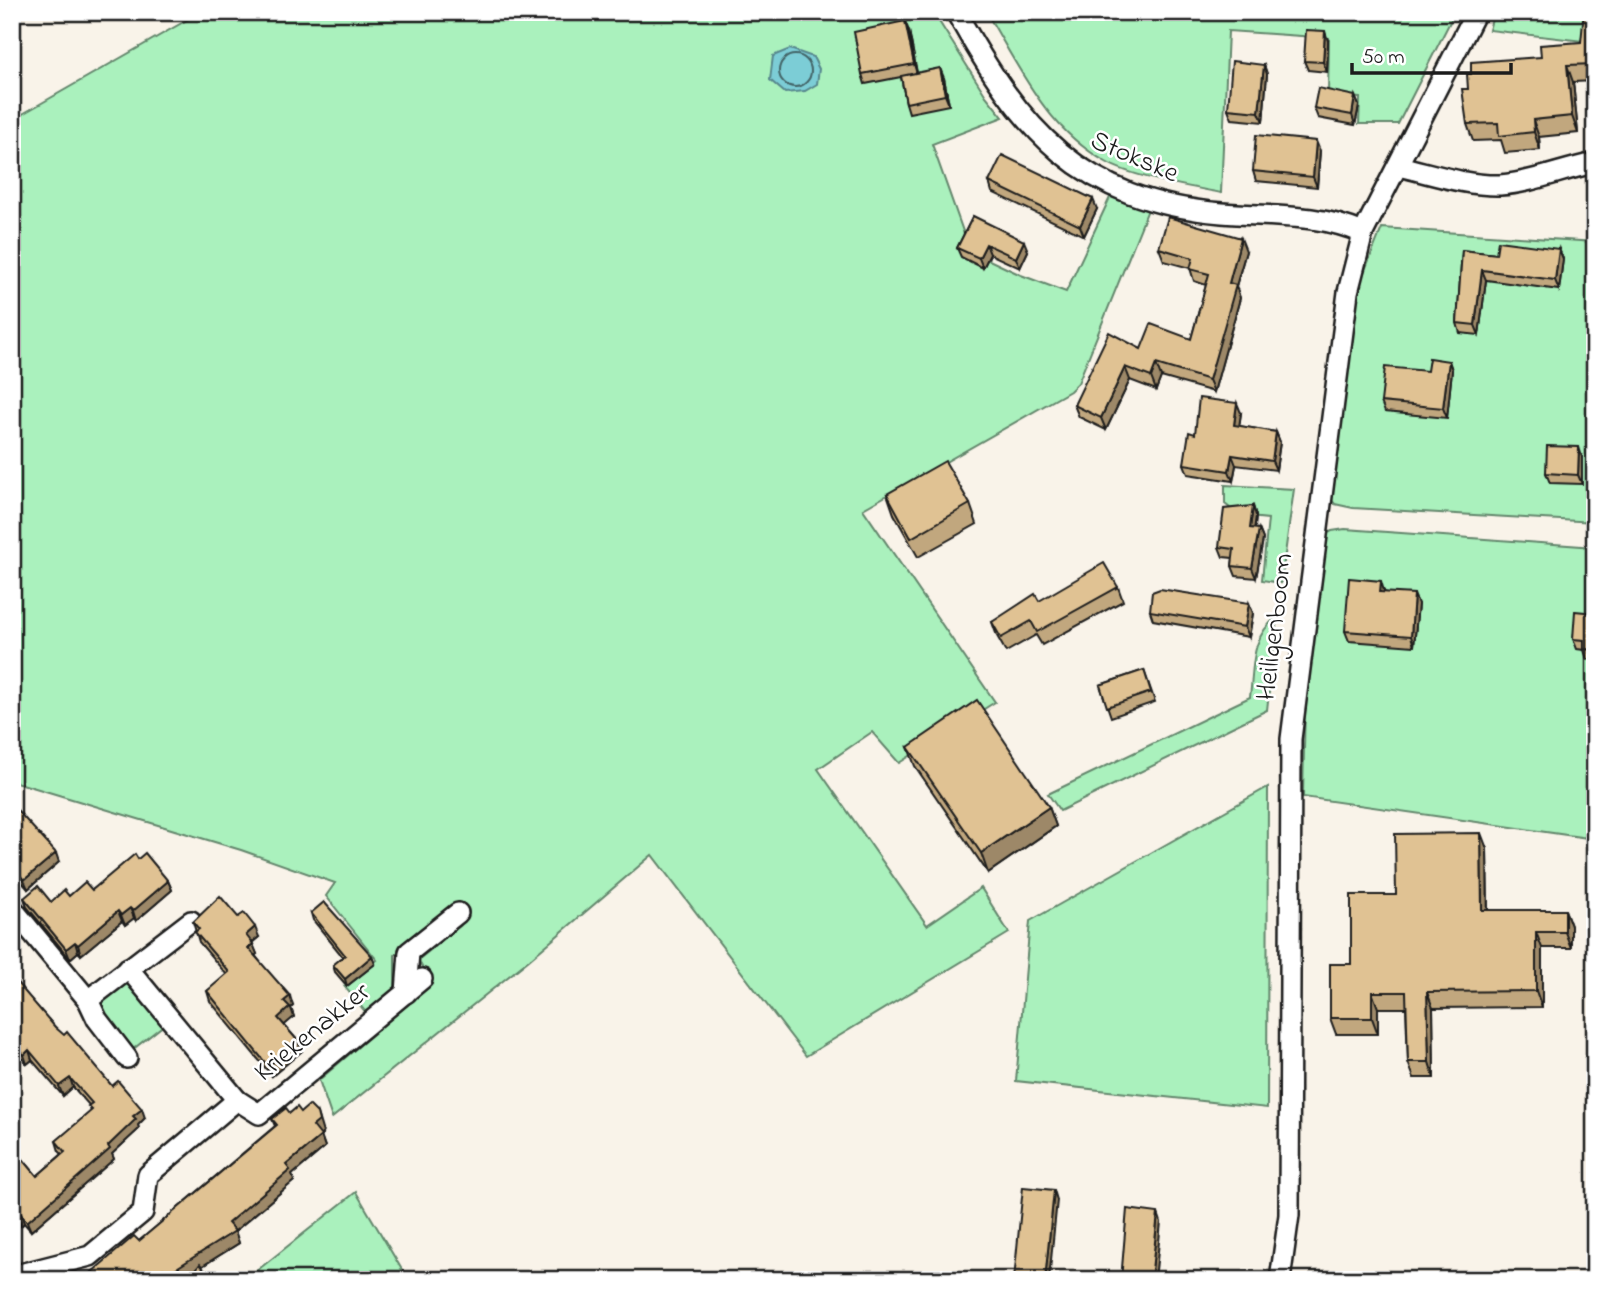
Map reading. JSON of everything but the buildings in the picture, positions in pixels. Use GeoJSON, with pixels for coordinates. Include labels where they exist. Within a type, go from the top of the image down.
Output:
{"type":"FeatureCollection","features":[{"type":"Feature","properties":{"kind":"street","name":"Stokske"},"geometry":{"type":"LineString","coordinates":[[956,12],[977,50],[1030,126],[1068,160],[1100,180],[1148,198],[1191,209],[1319,218],[1363,233]]}},
{"type":"Feature","properties":{"kind":"street","name":"Heiligenboom"},"geometry":{"type":"LineString","coordinates":[[1280,1280],[1289,1215],[1291,739],[1340,341],[1348,292],[1363,233],[1476,12]]}},
{"type":"Feature","properties":{"kind":"street"},"geometry":{"type":"LineString","coordinates":[[1398,166],[1458,180],[1499,185],[1532,180],[1595,163]]}},
{"type":"Feature","properties":{"kind":"street"},"geometry":{"type":"LineString","coordinates":[[12,908],[88,1000],[97,1019],[127,1058]]}},
{"type":"Feature","properties":{"kind":"street"},"geometry":{"type":"LineString","coordinates":[[406,993],[409,952],[458,912]]}},
{"type":"Feature","properties":{"kind":"street"},"geometry":{"type":"LineString","coordinates":[[88,1000],[191,921]]}},
{"type":"Feature","properties":{"kind":"street","name":"Kriekenakker"},"geometry":{"type":"LineString","coordinates":[[128,968],[237,1100],[259,1114],[422,979]]}},
{"type":"Feature","properties":{"kind":"street","name":"Kriekenakker"},"geometry":{"type":"LineString","coordinates":[[12,1276],[90,1256],[143,1212],[148,1175],[237,1100]]}},
{"type":"Feature","properties":{"kind":"green space"},"geometry":{"type":"Polygon","coordinates":[[[201,12],[933,12],[986,96],[1003,117],[932,144],[970,251],[1066,292],[1113,191],[1151,202],[1078,383],[1070,391],[863,509],[995,702],[899,763],[872,732],[818,769],[927,925],[981,888],[1009,933],[806,1056],[652,855],[529,960],[332,1118],[319,1080],[432,984],[418,960],[460,926],[440,916],[395,955],[395,993],[368,1015],[344,986],[377,960],[326,896],[335,883],[241,850],[12,781],[12,120],[201,12]]]}},
{"type":"Feature","properties":{"kind":"green space"},"geometry":{"type":"Polygon","coordinates":[[[986,12],[1455,12],[1398,124],[1359,124],[1360,98],[1328,96],[1329,38],[1228,31],[1221,193],[1130,172],[1106,162],[1085,148],[1067,132],[1036,96],[986,12]]]}},
{"type":"Feature","properties":{"kind":"green space"},"geometry":{"type":"Polygon","coordinates":[[[1494,12],[1586,12],[1583,41],[1489,30],[1494,12]]]}},
{"type":"Feature","properties":{"kind":"green space"},"geometry":{"type":"Polygon","coordinates":[[[1382,228],[1595,242],[1595,522],[1353,508],[1335,504],[1329,497],[1354,297],[1382,228]]]}},
{"type":"Feature","properties":{"kind":"green space"},"geometry":{"type":"Polygon","coordinates":[[[1225,485],[1294,489],[1281,583],[1262,580],[1268,519],[1240,516],[1225,504],[1225,485]]]}},
{"type":"Feature","properties":{"kind":"green space"},"geometry":{"type":"Polygon","coordinates":[[[1345,529],[1595,547],[1595,839],[1303,797],[1305,700],[1322,536],[1345,529]]]}},
{"type":"Feature","properties":{"kind":"green space"},"geometry":{"type":"Polygon","coordinates":[[[1277,617],[1267,710],[1060,811],[1048,794],[1250,697],[1258,643],[1268,625],[1277,617]]]}},
{"type":"Feature","properties":{"kind":"green space"},"geometry":{"type":"Polygon","coordinates":[[[1268,787],[1267,1108],[1016,1081],[1030,921],[1268,787]]]}},
{"type":"Feature","properties":{"kind":"green space"},"geometry":{"type":"Polygon","coordinates":[[[120,982],[131,983],[165,1024],[132,1050],[102,1015],[100,1001],[120,982]]]}},
{"type":"Feature","properties":{"kind":"green space"},"geometry":{"type":"Polygon","coordinates":[[[356,1192],[408,1280],[245,1280],[356,1192]]]}},
{"type":"Feature","properties":{"kind":"water"},"geometry":{"type":"Polygon","coordinates":[[[790,49],[813,57],[819,69],[817,84],[805,91],[785,93],[770,80],[773,56],[790,49]]]}}]}
